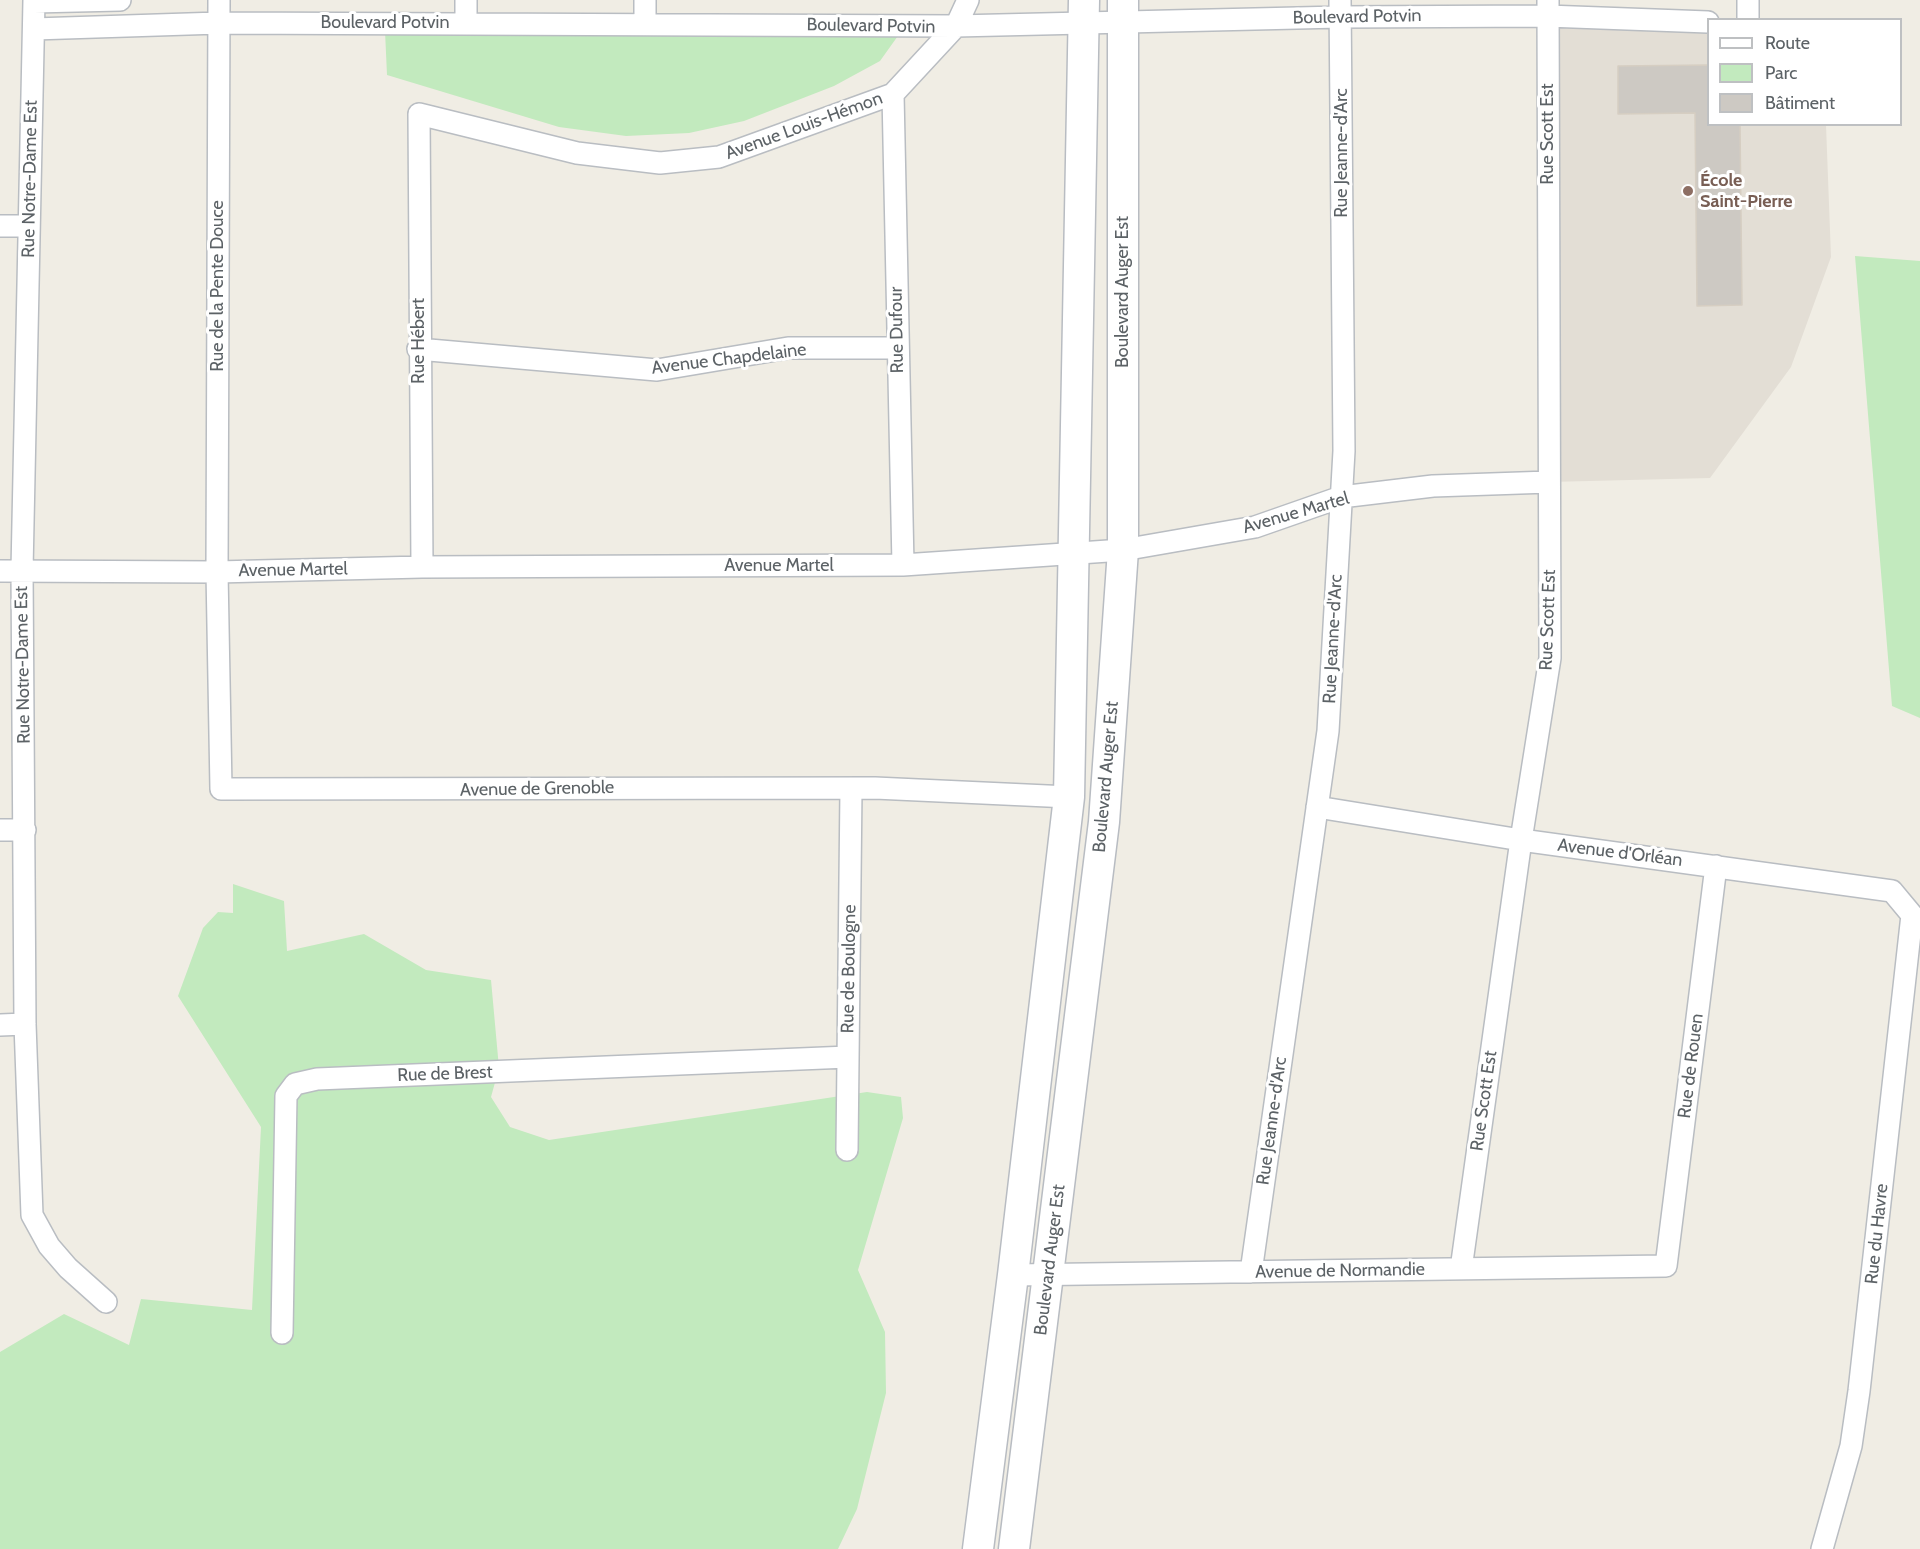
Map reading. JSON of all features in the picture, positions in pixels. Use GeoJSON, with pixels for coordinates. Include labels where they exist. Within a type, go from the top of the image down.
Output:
{"type":"FeatureCollection","features":[{"type":"Feature","properties":{"kind":"main road","name":"Boulevard Auger Est"},"geometry":{"type":"LineString","coordinates":[[1014,1549],[1104,822],[1123,550],[1124,11]]}},
{"type":"Feature","properties":{"kind":"main road","name":"Boulevard Auger Est"},"geometry":{"type":"LineString","coordinates":[[978,1549],[1013,1275],[1069,797],[1083,12]]}},
{"type":"Feature","properties":{"kind":"street"},"geometry":{"type":"LineString","coordinates":[[34,1],[120,0]]}},
{"type":"Feature","properties":{"kind":"street","name":"Rue de la Pente Douce"},"geometry":{"type":"LineString","coordinates":[[217,572],[219,0]]}},
{"type":"Feature","properties":{"kind":"street"},"geometry":{"type":"LineString","coordinates":[[466,0],[466,23]]}},
{"type":"Feature","properties":{"kind":"street"},"geometry":{"type":"LineString","coordinates":[[645,0],[645,23]]}},
{"type":"Feature","properties":{"kind":"street","name":"Avenue Louis-Hémon"},"geometry":{"type":"LineString","coordinates":[[419,114],[577,153],[660,163],[719,157],[893,94],[956,27],[968,0]]}},
{"type":"Feature","properties":{"kind":"street"},"geometry":{"type":"LineString","coordinates":[[1748,0],[1748,18]]}},
{"type":"Feature","properties":{"kind":"street","name":"Rue Notre-Dame Est"},"geometry":{"type":"LineString","coordinates":[[34,1],[22,570],[25,1024],[32,1215],[50,1246],[68,1268],[106,1302]]}},
{"type":"Feature","properties":{"kind":"street","name":"Boulevard Potvin"},"geometry":{"type":"LineString","coordinates":[[34,28],[219,22],[645,23],[956,27],[1083,12],[1548,8],[1707,22]]}},
{"type":"Feature","properties":{"kind":"street","name":"Rue Scott Est"},"geometry":{"type":"LineString","coordinates":[[1461,1269],[1521,840],[1550,658],[1548,8]]}},
{"type":"Feature","properties":{"kind":"street","name":"Rue Jeanne-d'Arc"},"geometry":{"type":"LineString","coordinates":[[1251,1272],[1328,731],[1344,439],[1340,9]]}},
{"type":"Feature","properties":{"kind":"street","name":"Rue Dufour"},"geometry":{"type":"LineString","coordinates":[[893,94],[903,565]]}},
{"type":"Feature","properties":{"kind":"street","name":"Rue Hébert"},"geometry":{"type":"LineString","coordinates":[[419,114],[418,349],[422,567]]}},
{"type":"Feature","properties":{"kind":"street"},"geometry":{"type":"LineString","coordinates":[[0,226],[29,226]]}},
{"type":"Feature","properties":{"kind":"street","name":"Avenue Chapdelaine"},"geometry":{"type":"LineString","coordinates":[[418,349],[657,370],[788,348],[897,348]]}},
{"type":"Feature","properties":{"kind":"street","name":"Avenue Martel"},"geometry":{"type":"LineString","coordinates":[[0,571],[217,572],[422,567],[903,565],[1123,550],[1255,527],[1341,497],[1433,486],[1550,482]]}},
{"type":"Feature","properties":{"kind":"street","name":"Avenue de Grenoble"},"geometry":{"type":"LineString","coordinates":[[217,572],[221,789],[851,789],[1069,797]]}},
{"type":"Feature","properties":{"kind":"street","name":"Rue de Boulogne"},"geometry":{"type":"LineString","coordinates":[[847,1150],[851,789]]}},
{"type":"Feature","properties":{"kind":"street","name":"Avenue d'Orléan"},"geometry":{"type":"LineString","coordinates":[[1317,807],[1521,840],[1892,891],[1912,915]]}},
{"type":"Feature","properties":{"kind":"street"},"geometry":{"type":"LineString","coordinates":[[0,830],[25,830]]}},
{"type":"Feature","properties":{"kind":"street","name":"Rue de Rouen"},"geometry":{"type":"LineString","coordinates":[[1666,1266],[1716,866]]}},
{"type":"Feature","properties":{"kind":"street","name":"Rue du Havre"},"geometry":{"type":"LineString","coordinates":[[1821,1549],[1851,1446],[1859,1391],[1912,915]]}},
{"type":"Feature","properties":{"kind":"street"},"geometry":{"type":"LineString","coordinates":[[0,1025],[25,1024]]}},
{"type":"Feature","properties":{"kind":"street","name":"Rue de Brest"},"geometry":{"type":"LineString","coordinates":[[282,1334],[286,1096],[295,1084],[317,1079],[848,1057]]}},
{"type":"Feature","properties":{"kind":"street","name":"Avenue de Normandie"},"geometry":{"type":"LineString","coordinates":[[1013,1275],[1666,1266]]}},
{"type":"Feature","properties":{"kind":"shaded area","name":"École Saint-Pierre"},"geometry":{"type":"Polygon","coordinates":[[[1547,16],[1707,23],[1707,126],[1826,126],[1831,257],[1791,367],[1710,478],[1549,482],[1547,16]]]}},
{"type":"Feature","properties":{"kind":"green space"},"geometry":{"type":"Polygon","coordinates":[[[385,31],[900,33],[880,61],[834,86],[744,121],[689,133],[626,136],[559,127],[387,75],[385,31]]]}},
{"type":"Feature","properties":{"kind":"green space"},"geometry":{"type":"Polygon","coordinates":[[[1855,256],[1920,261],[1920,718],[1892,706],[1855,256]]]}},
{"type":"Feature","properties":{"kind":"green space"},"geometry":{"type":"Polygon","coordinates":[[[233,884],[284,901],[287,951],[364,934],[426,970],[491,980],[499,1068],[491,1097],[510,1127],[549,1140],[867,1092],[901,1097],[903,1118],[858,1270],[885,1332],[886,1393],[857,1509],[838,1549],[0,1549],[0,1352],[64,1314],[129,1345],[141,1299],[252,1310],[261,1127],[178,996],[203,928],[218,912],[233,913],[233,884]]]}},
{"type":"Feature","properties":{"kind":"building"},"geometry":{"type":"Polygon","coordinates":[[[1707,65],[1707,126],[1740,126],[1742,305],[1697,306],[1695,113],[1618,114],[1618,66],[1707,65]]]}},
{"type":"Feature","properties":{"kind":"place","name":"École Saint-Pierre"},"geometry":{"type":"Point","coordinates":[1688,191]}}]}
